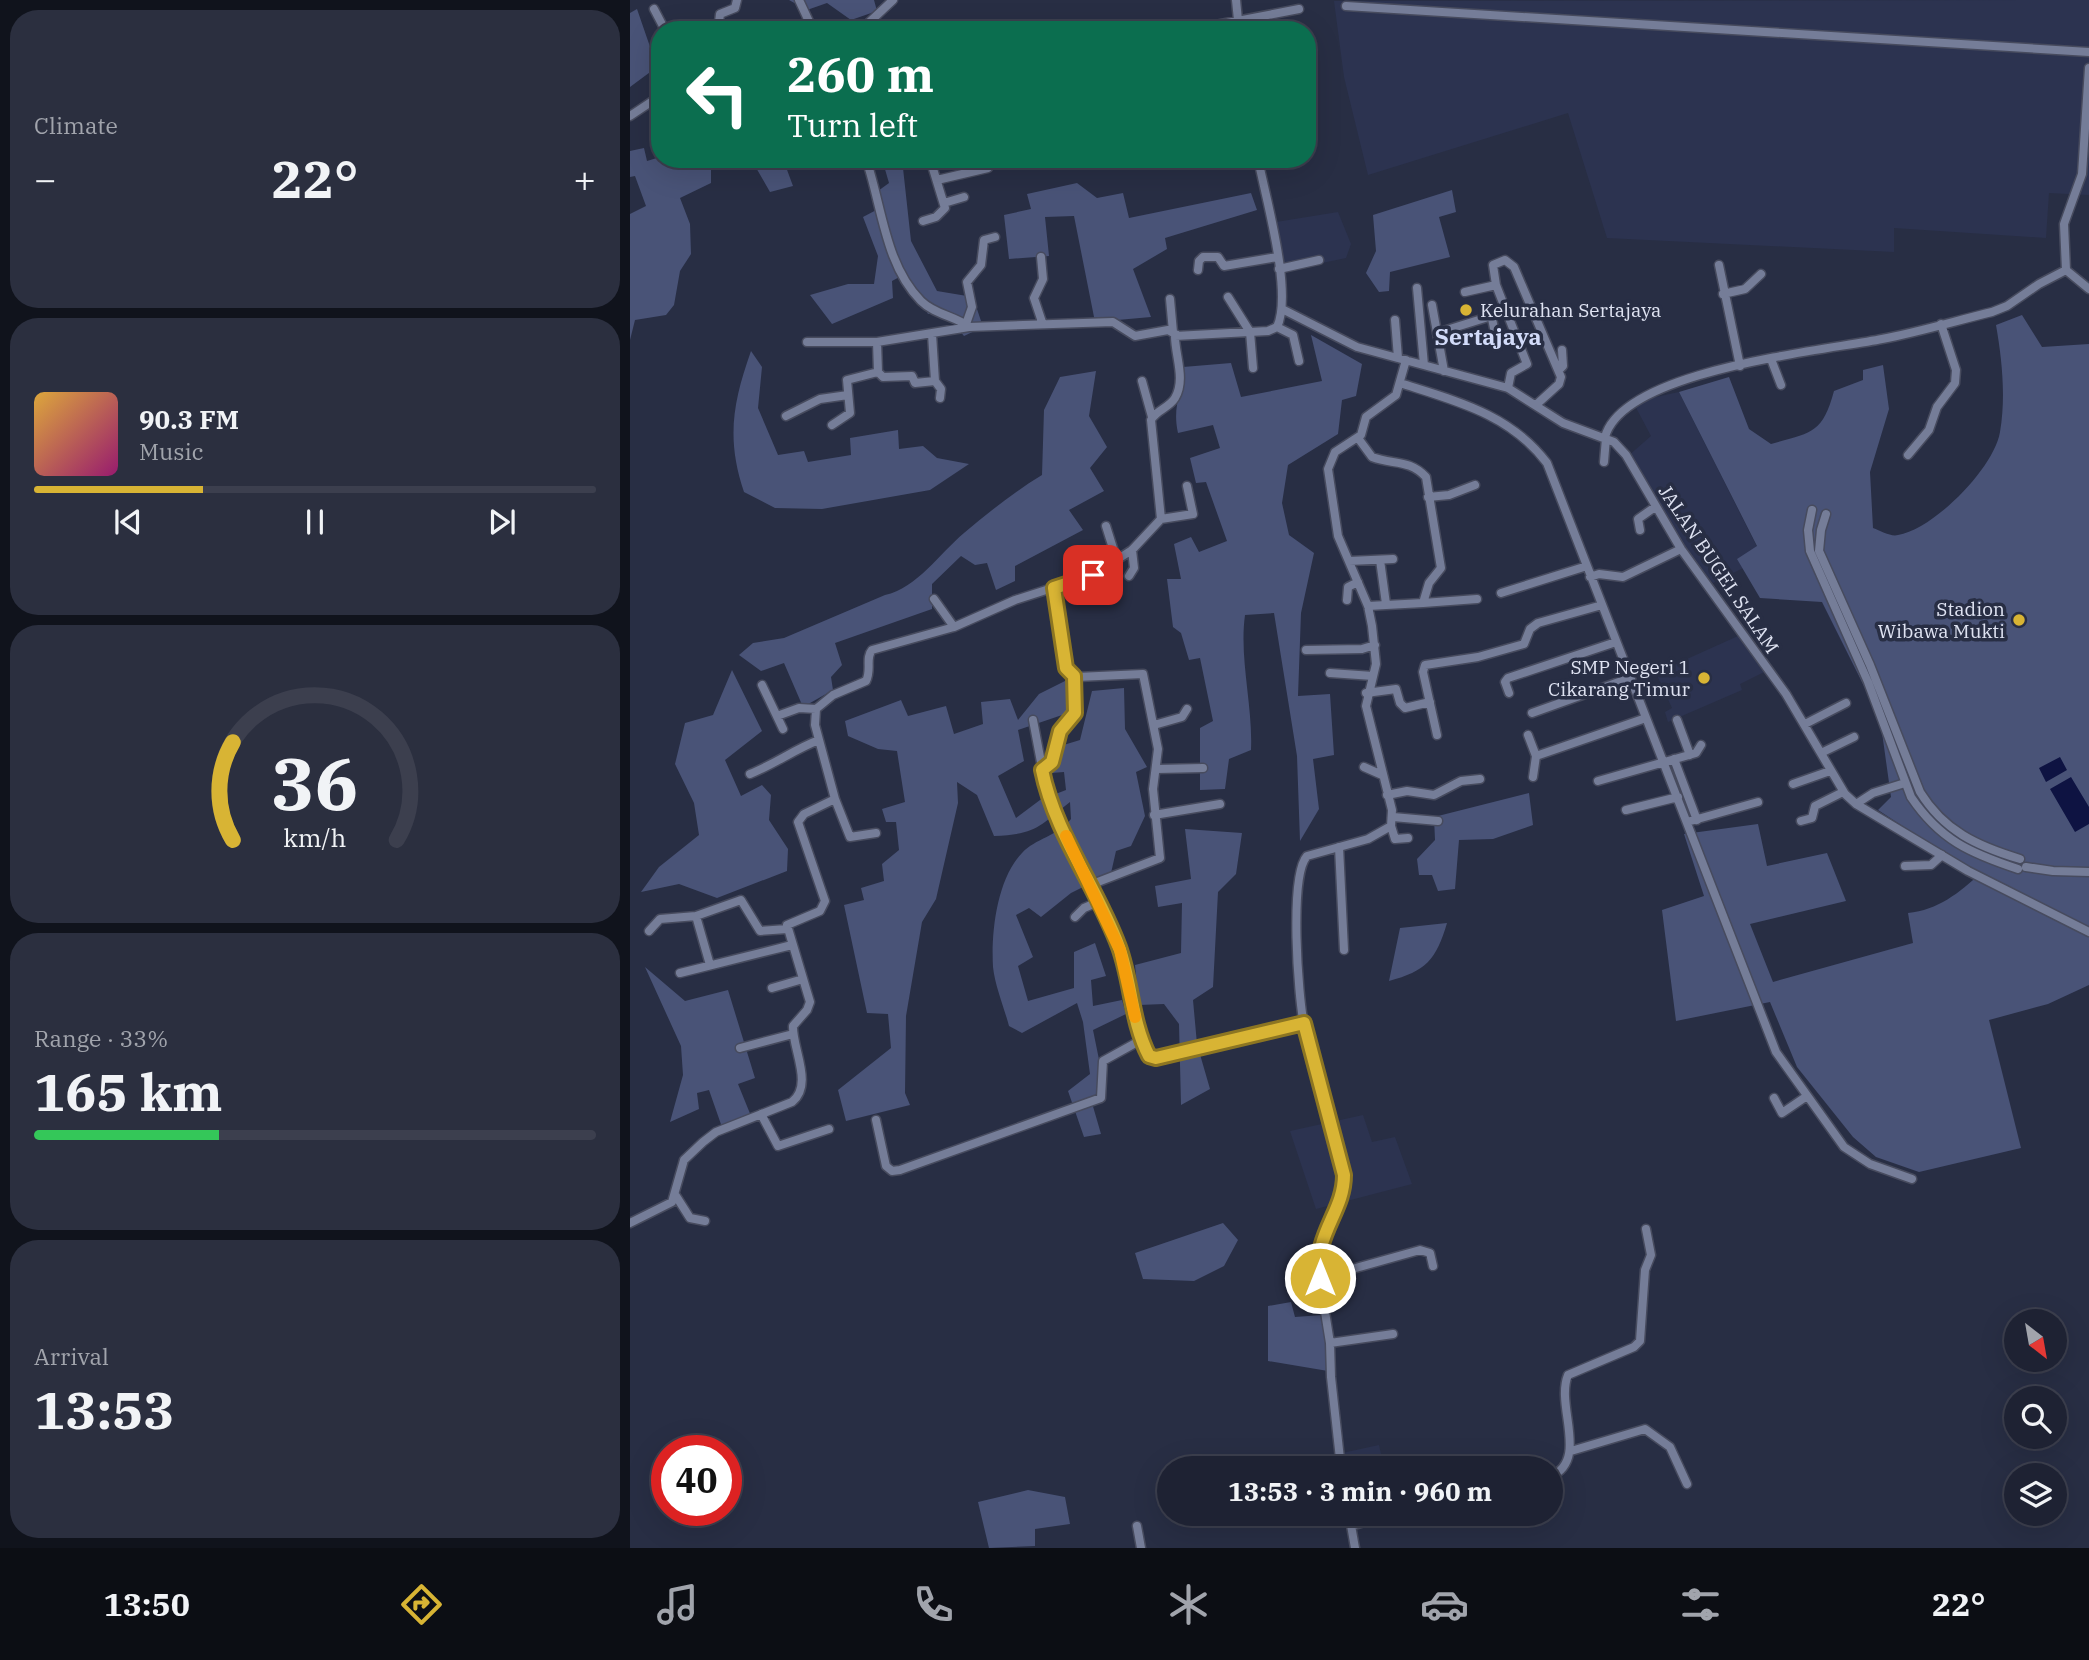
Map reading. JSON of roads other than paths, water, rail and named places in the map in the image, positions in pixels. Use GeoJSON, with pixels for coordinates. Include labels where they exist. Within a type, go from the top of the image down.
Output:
{"type":"FeatureCollection","features":[{"type":"Feature","properties":{"kind":"street"},"geometry":{"type":"LineString","coordinates":[[719,21],[720,14],[735,8],[737,0]]}},
{"type":"Feature","properties":{"kind":"street"},"geometry":{"type":"LineString","coordinates":[[799,0],[809,21]]}},
{"type":"Feature","properties":{"kind":"street"},"geometry":{"type":"LineString","coordinates":[[871,21],[893,0]]}},
{"type":"Feature","properties":{"kind":"street"},"geometry":{"type":"LineString","coordinates":[[1236,0],[1238,19]]}},
{"type":"Feature","properties":{"kind":"street"},"geometry":{"type":"LineString","coordinates":[[1346,6],[2089,52]]}},
{"type":"Feature","properties":{"kind":"street"},"geometry":{"type":"LineString","coordinates":[[654,9],[660,21]]}},
{"type":"Feature","properties":{"kind":"street"},"geometry":{"type":"LineString","coordinates":[[1229,21],[1299,9]]}},
{"type":"Feature","properties":{"kind":"street"},"geometry":{"type":"LineString","coordinates":[[2089,68],[2082,174],[2064,224],[2066,270],[2089,289]]}},
{"type":"Feature","properties":{"kind":"street"},"geometry":{"type":"LineString","coordinates":[[630,116],[651,102]]}},
{"type":"Feature","properties":{"kind":"street"},"geometry":{"type":"LineString","coordinates":[[868,168],[890,246],[904,277],[922,302],[948,318],[968,325]]}},
{"type":"Feature","properties":{"kind":"street"},"geometry":{"type":"LineString","coordinates":[[923,221],[939,215],[944,203],[933,168]]}},
{"type":"Feature","properties":{"kind":"street"},"geometry":{"type":"LineString","coordinates":[[937,180],[988,168]]}},
{"type":"Feature","properties":{"kind":"street"},"geometry":{"type":"LineString","coordinates":[[807,342],[877,342],[932,334],[968,325],[1042,322],[1113,322],[1135,336],[1272,331],[1278,326],[1283,311],[1279,269],[1260,168]]}},
{"type":"Feature","properties":{"kind":"street"},"geometry":{"type":"LineString","coordinates":[[944,203],[964,197]]}},
{"type":"Feature","properties":{"kind":"street"},"geometry":{"type":"LineString","coordinates":[[968,325],[972,307],[967,282],[981,265],[984,240],[995,237]]}},
{"type":"Feature","properties":{"kind":"street"},"geometry":{"type":"LineString","coordinates":[[1198,270],[1199,261],[1209,256],[1218,257],[1224,266],[1277,257]]}},
{"type":"Feature","properties":{"kind":"street"},"geometry":{"type":"LineString","coordinates":[[1041,257],[1043,281],[1034,298],[1042,322]]}},
{"type":"Feature","properties":{"kind":"street"},"geometry":{"type":"LineString","coordinates":[[1279,269],[1319,260]]}},
{"type":"Feature","properties":{"kind":"street"},"geometry":{"type":"LineString","coordinates":[[1499,374],[1511,373],[1527,364],[1496,285],[1493,265],[1509,261],[1559,370],[1560,382],[1537,404]]}},
{"type":"Feature","properties":{"kind":"street"},"geometry":{"type":"LineString","coordinates":[[1719,265],[1740,366]]}},
{"type":"Feature","properties":{"kind":"street"},"geometry":{"type":"LineString","coordinates":[[1604,462],[1605,437],[1611,421],[1632,404],[1677,381],[1800,350],[1881,339],[2007,306],[2039,284],[2066,270]]}},
{"type":"Feature","properties":{"kind":"street"},"geometry":{"type":"LineString","coordinates":[[1723,294],[1745,289],[1761,274]]}},
{"type":"Feature","properties":{"kind":"street"},"geometry":{"type":"LineString","coordinates":[[1465,292],[1496,285]]}},
{"type":"Feature","properties":{"kind":"street"},"geometry":{"type":"LineString","coordinates":[[1417,288],[1424,365]]}},
{"type":"Feature","properties":{"kind":"street"},"geometry":{"type":"LineString","coordinates":[[1228,297],[1250,332],[1253,368]]}},
{"type":"Feature","properties":{"kind":"street"},"geometry":{"type":"LineString","coordinates":[[1152,417],[1171,403],[1178,392],[1170,299]]}},
{"type":"Feature","properties":{"kind":"street"},"geometry":{"type":"LineString","coordinates":[[1432,305],[1444,371]]}},
{"type":"Feature","properties":{"kind":"street"},"geometry":{"type":"LineString","coordinates":[[1505,307],[1490,316],[1495,332],[1500,337],[1515,333]]}},
{"type":"Feature","properties":{"kind":"street","name":"JALAN BUGEL SALAM"},"geometry":{"type":"LineString","coordinates":[[1283,311],[1357,347],[1508,388],[1563,423],[1605,437],[1623,450],[1681,549],[1805,724],[1843,792],[1856,804],[1942,855],[2089,932]]}},
{"type":"Feature","properties":{"kind":"street"},"geometry":{"type":"LineString","coordinates":[[1437,333],[1485,318]]}},
{"type":"Feature","properties":{"kind":"street"},"geometry":{"type":"LineString","coordinates":[[1395,320],[1402,359],[1400,383],[1394,398],[1366,417],[1358,438],[1332,454],[1328,469],[1338,536],[1368,606],[1376,664],[1366,693],[1366,706],[1395,839],[1408,838]]}},
{"type":"Feature","properties":{"kind":"street"},"geometry":{"type":"LineString","coordinates":[[1909,455],[1929,430],[1941,400],[1955,383],[1956,370],[1941,324]]}},
{"type":"Feature","properties":{"kind":"street"},"geometry":{"type":"LineString","coordinates":[[1278,326],[1293,335],[1299,361]]}},
{"type":"Feature","properties":{"kind":"street"},"geometry":{"type":"LineString","coordinates":[[932,334],[935,381],[942,389],[940,398]]}},
{"type":"Feature","properties":{"kind":"street"},"geometry":{"type":"LineString","coordinates":[[877,342],[878,372],[883,377],[912,376],[915,383],[935,381]]}},
{"type":"Feature","properties":{"kind":"street"},"geometry":{"type":"LineString","coordinates":[[1559,370],[1563,366],[1562,351]]}},
{"type":"Feature","properties":{"kind":"street"},"geometry":{"type":"LineString","coordinates":[[1771,359],[1782,385]]}},
{"type":"Feature","properties":{"kind":"street"},"geometry":{"type":"LineString","coordinates":[[832,425],[850,413],[847,380],[878,372]]}},
{"type":"Feature","properties":{"kind":"street"},"geometry":{"type":"LineString","coordinates":[[1508,388],[1511,373]]}},
{"type":"Feature","properties":{"kind":"street"},"geometry":{"type":"LineString","coordinates":[[1142,381],[1152,417],[1161,519]]}},
{"type":"Feature","properties":{"kind":"street"},"geometry":{"type":"LineString","coordinates":[[1400,383],[1475,407],[1502,420],[1528,441],[1553,475],[1590,577],[1776,1052],[1844,1147],[1856,1157],[1912,1179]]}},
{"type":"Feature","properties":{"kind":"street"},"geometry":{"type":"LineString","coordinates":[[786,416],[820,399],[848,394]]}},
{"type":"Feature","properties":{"kind":"street"},"geometry":{"type":"LineString","coordinates":[[1358,438],[1372,457],[1416,467],[1426,477],[1441,568],[1429,583],[1423,603]]}},
{"type":"Feature","properties":{"kind":"street"},"geometry":{"type":"LineString","coordinates":[[1428,497],[1449,495],[1475,485]]}},
{"type":"Feature","properties":{"kind":"street"},"geometry":{"type":"LineString","coordinates":[[778,716],[799,708],[816,709],[833,695],[866,681],[870,671],[868,655],[872,650],[954,627],[1015,600],[1093,575],[1118,561],[1161,519],[1193,513],[1187,486]]}},
{"type":"Feature","properties":{"kind":"street"},"geometry":{"type":"LineString","coordinates":[[1640,530],[1638,519],[1655,508]]}},
{"type":"Feature","properties":{"kind":"street"},"geometry":{"type":"LineString","coordinates":[[1812,510],[1808,530],[1810,551],[1914,781],[1929,807],[1963,837],[2021,865]]}},
{"type":"Feature","properties":{"kind":"street"},"geometry":{"type":"LineString","coordinates":[[1826,514],[1819,551],[1886,718],[1905,783],[1922,813],[1957,845],[2053,872],[2089,872]]}},
{"type":"Feature","properties":{"kind":"street"},"geometry":{"type":"LineString","coordinates":[[1106,526],[1118,561]]}},
{"type":"Feature","properties":{"kind":"street"},"geometry":{"type":"LineString","coordinates":[[1590,577],[1599,574],[1623,577],[1681,549]]}},
{"type":"Feature","properties":{"kind":"street"},"geometry":{"type":"LineString","coordinates":[[1129,576],[1134,568],[1132,550]]}},
{"type":"Feature","properties":{"kind":"street"},"geometry":{"type":"LineString","coordinates":[[1349,561],[1393,559]]}},
{"type":"Feature","properties":{"kind":"street"},"geometry":{"type":"LineString","coordinates":[[1380,560],[1386,604]]}},
{"type":"Feature","properties":{"kind":"street"},"geometry":{"type":"LineString","coordinates":[[1501,593],[1587,566]]}},
{"type":"Feature","properties":{"kind":"street"},"geometry":{"type":"LineString","coordinates":[[1348,600],[1348,587],[1358,582]]}},
{"type":"Feature","properties":{"kind":"street"},"geometry":{"type":"LineString","coordinates":[[1042,770],[1052,762],[1060,731],[1075,713],[1074,676],[1066,668],[1054,588]]}},
{"type":"Feature","properties":{"kind":"street"},"geometry":{"type":"LineString","coordinates":[[934,599],[954,627]]}},
{"type":"Feature","properties":{"kind":"street"},"geometry":{"type":"LineString","coordinates":[[1368,606],[1477,599]]}},
{"type":"Feature","properties":{"kind":"street"},"geometry":{"type":"LineString","coordinates":[[1437,735],[1423,672],[1425,665],[1478,657],[1524,644],[1533,626],[1602,605]]}},
{"type":"Feature","properties":{"kind":"street"},"geometry":{"type":"LineString","coordinates":[[1509,693],[1507,679],[1616,642]]}},
{"type":"Feature","properties":{"kind":"street"},"geometry":{"type":"LineString","coordinates":[[1306,650],[1349,650],[1374,645]]}},
{"type":"Feature","properties":{"kind":"street"},"geometry":{"type":"LineString","coordinates":[[1074,676],[1141,673],[1158,749],[1153,789],[1160,858],[1090,885]]}},
{"type":"Feature","properties":{"kind":"street"},"geometry":{"type":"LineString","coordinates":[[1330,673],[1373,676]]}},
{"type":"Feature","properties":{"kind":"street"},"geometry":{"type":"LineString","coordinates":[[1532,713],[1630,678]]}},
{"type":"Feature","properties":{"kind":"street"},"geometry":{"type":"LineString","coordinates":[[762,685],[783,729]]}},
{"type":"Feature","properties":{"kind":"street"},"geometry":{"type":"LineString","coordinates":[[1366,693],[1396,690],[1400,704],[1405,708],[1430,702]]}},
{"type":"Feature","properties":{"kind":"street"},"geometry":{"type":"LineString","coordinates":[[1805,724],[1846,703]]}},
{"type":"Feature","properties":{"kind":"street"},"geometry":{"type":"LineString","coordinates":[[816,709],[819,740],[835,799],[850,837],[876,833]]}},
{"type":"Feature","properties":{"kind":"street"},"geometry":{"type":"LineString","coordinates":[[1154,725],[1182,717],[1187,709]]}},
{"type":"Feature","properties":{"kind":"street"},"geometry":{"type":"LineString","coordinates":[[1536,756],[1646,718]]}},
{"type":"Feature","properties":{"kind":"street"},"geometry":{"type":"LineString","coordinates":[[1033,720],[1048,799],[1120,950],[1141,1040],[1149,1056],[1156,1058],[1304,1023]]}},
{"type":"Feature","properties":{"kind":"street"},"geometry":{"type":"LineString","coordinates":[[1677,720],[1690,755]]}},
{"type":"Feature","properties":{"kind":"street"},"geometry":{"type":"LineString","coordinates":[[1528,735],[1536,756],[1533,777]]}},
{"type":"Feature","properties":{"kind":"street"},"geometry":{"type":"LineString","coordinates":[[1821,753],[1854,737]]}},
{"type":"Feature","properties":{"kind":"street"},"geometry":{"type":"LineString","coordinates":[[750,774],[819,740]]}},
{"type":"Feature","properties":{"kind":"street"},"geometry":{"type":"LineString","coordinates":[[1598,781],[1662,760],[1699,752],[1701,745]]}},
{"type":"Feature","properties":{"kind":"street"},"geometry":{"type":"LineString","coordinates":[[1674,759],[1697,820]]}},
{"type":"Feature","properties":{"kind":"street"},"geometry":{"type":"LineString","coordinates":[[1364,767],[1382,775]]}},
{"type":"Feature","properties":{"kind":"street"},"geometry":{"type":"LineString","coordinates":[[1157,769],[1203,768]]}},
{"type":"Feature","properties":{"kind":"street"},"geometry":{"type":"LineString","coordinates":[[1793,784],[1830,771]]}},
{"type":"Feature","properties":{"kind":"street"},"geometry":{"type":"LineString","coordinates":[[1387,795],[1407,791],[1434,795],[1461,781],[1480,779]]}},
{"type":"Feature","properties":{"kind":"street"},"geometry":{"type":"LineString","coordinates":[[1856,804],[1873,793],[1905,783]]}},
{"type":"Feature","properties":{"kind":"street"},"geometry":{"type":"LineString","coordinates":[[1801,821],[1812,818],[1815,806],[1843,792]]}},
{"type":"Feature","properties":{"kind":"street"},"geometry":{"type":"LineString","coordinates":[[1626,810],[1678,797]]}},
{"type":"Feature","properties":{"kind":"street"},"geometry":{"type":"LineString","coordinates":[[630,1223],[664,1208],[676,1196],[683,1164],[695,1149],[716,1132],[792,1102],[800,1094],[801,1072],[793,1026],[809,1006],[787,929],[790,922],[820,911],[825,905],[798,822],[804,814],[835,799]]}},
{"type":"Feature","properties":{"kind":"street"},"geometry":{"type":"LineString","coordinates":[[1688,822],[1758,802]]}},
{"type":"Feature","properties":{"kind":"street"},"geometry":{"type":"LineString","coordinates":[[1154,814],[1220,804]]}},
{"type":"Feature","properties":{"kind":"street"},"geometry":{"type":"LineString","coordinates":[[1340,1456],[1330,1343],[1318,1252],[1341,1196],[1344,1175],[1304,1023],[1296,914],[1301,866],[1311,854],[1368,839],[1392,822],[1438,821]]}},
{"type":"Feature","properties":{"kind":"street"},"geometry":{"type":"LineString","coordinates":[[1339,846],[1344,950]]}},
{"type":"Feature","properties":{"kind":"street"},"geometry":{"type":"LineString","coordinates":[[1905,866],[1932,864],[1942,855]]}},
{"type":"Feature","properties":{"kind":"street"},"geometry":{"type":"LineString","coordinates":[[649,931],[660,919],[696,916],[741,900],[760,931],[787,929]]}},
{"type":"Feature","properties":{"kind":"street"},"geometry":{"type":"LineString","coordinates":[[1075,918],[1084,908],[1098,902]]}},
{"type":"Feature","properties":{"kind":"street"},"geometry":{"type":"LineString","coordinates":[[696,916],[710,965]]}},
{"type":"Feature","properties":{"kind":"street"},"geometry":{"type":"LineString","coordinates":[[680,973],[792,945]]}},
{"type":"Feature","properties":{"kind":"street"},"geometry":{"type":"LineString","coordinates":[[772,988],[803,979]]}},
{"type":"Feature","properties":{"kind":"street"},"geometry":{"type":"LineString","coordinates":[[740,1048],[793,1034]]}},
{"type":"Feature","properties":{"kind":"street"},"geometry":{"type":"LineString","coordinates":[[876,1120],[886,1166],[892,1171],[900,1170],[1101,1098],[1103,1061],[1141,1040]]}},
{"type":"Feature","properties":{"kind":"street"},"geometry":{"type":"LineString","coordinates":[[1774,1098],[1782,1113],[1807,1096]]}},
{"type":"Feature","properties":{"kind":"street"},"geometry":{"type":"LineString","coordinates":[[761,1114],[778,1146],[829,1129]]}},
{"type":"Feature","properties":{"kind":"street"},"geometry":{"type":"LineString","coordinates":[[676,1196],[690,1218],[705,1222]]}},
{"type":"Feature","properties":{"kind":"street"},"geometry":{"type":"LineString","coordinates":[[1563,1470],[1571,1451],[1565,1403],[1568,1375],[1634,1347],[1640,1341],[1645,1270],[1651,1255],[1646,1229]]}},
{"type":"Feature","properties":{"kind":"street"},"geometry":{"type":"LineString","coordinates":[[1320,1278],[1420,1250],[1430,1253],[1433,1266]]}},
{"type":"Feature","properties":{"kind":"street"},"geometry":{"type":"LineString","coordinates":[[1330,1343],[1393,1334]]}},
{"type":"Feature","properties":{"kind":"street"},"geometry":{"type":"LineString","coordinates":[[1571,1451],[1646,1429],[1671,1447],[1687,1484]]}},
{"type":"Feature","properties":{"kind":"street"},"geometry":{"type":"LineString","coordinates":[[1137,1526],[1141,1548]]}},
{"type":"Feature","properties":{"kind":"street"},"geometry":{"type":"LineString","coordinates":[[1351,1526],[1355,1548]]}},
{"type":"Feature","properties":{"kind":"place","name":"Kelurahan Sertajaya"},"geometry":{"type":"Point","coordinates":[1466,310]}},
{"type":"Feature","properties":{"kind":"place","name":"Stadion Wibawa Mukti"},"geometry":{"type":"Point","coordinates":[2019,620]}},
{"type":"Feature","properties":{"kind":"place","name":"SMP Negeri 1 Cikarang Timur"},"geometry":{"type":"Point","coordinates":[1704,678]}},
{"type":"Feature","properties":{"kind":"district","name":"Sertajaya"},"geometry":{"type":"Point","coordinates":[1488,337]}}]}
